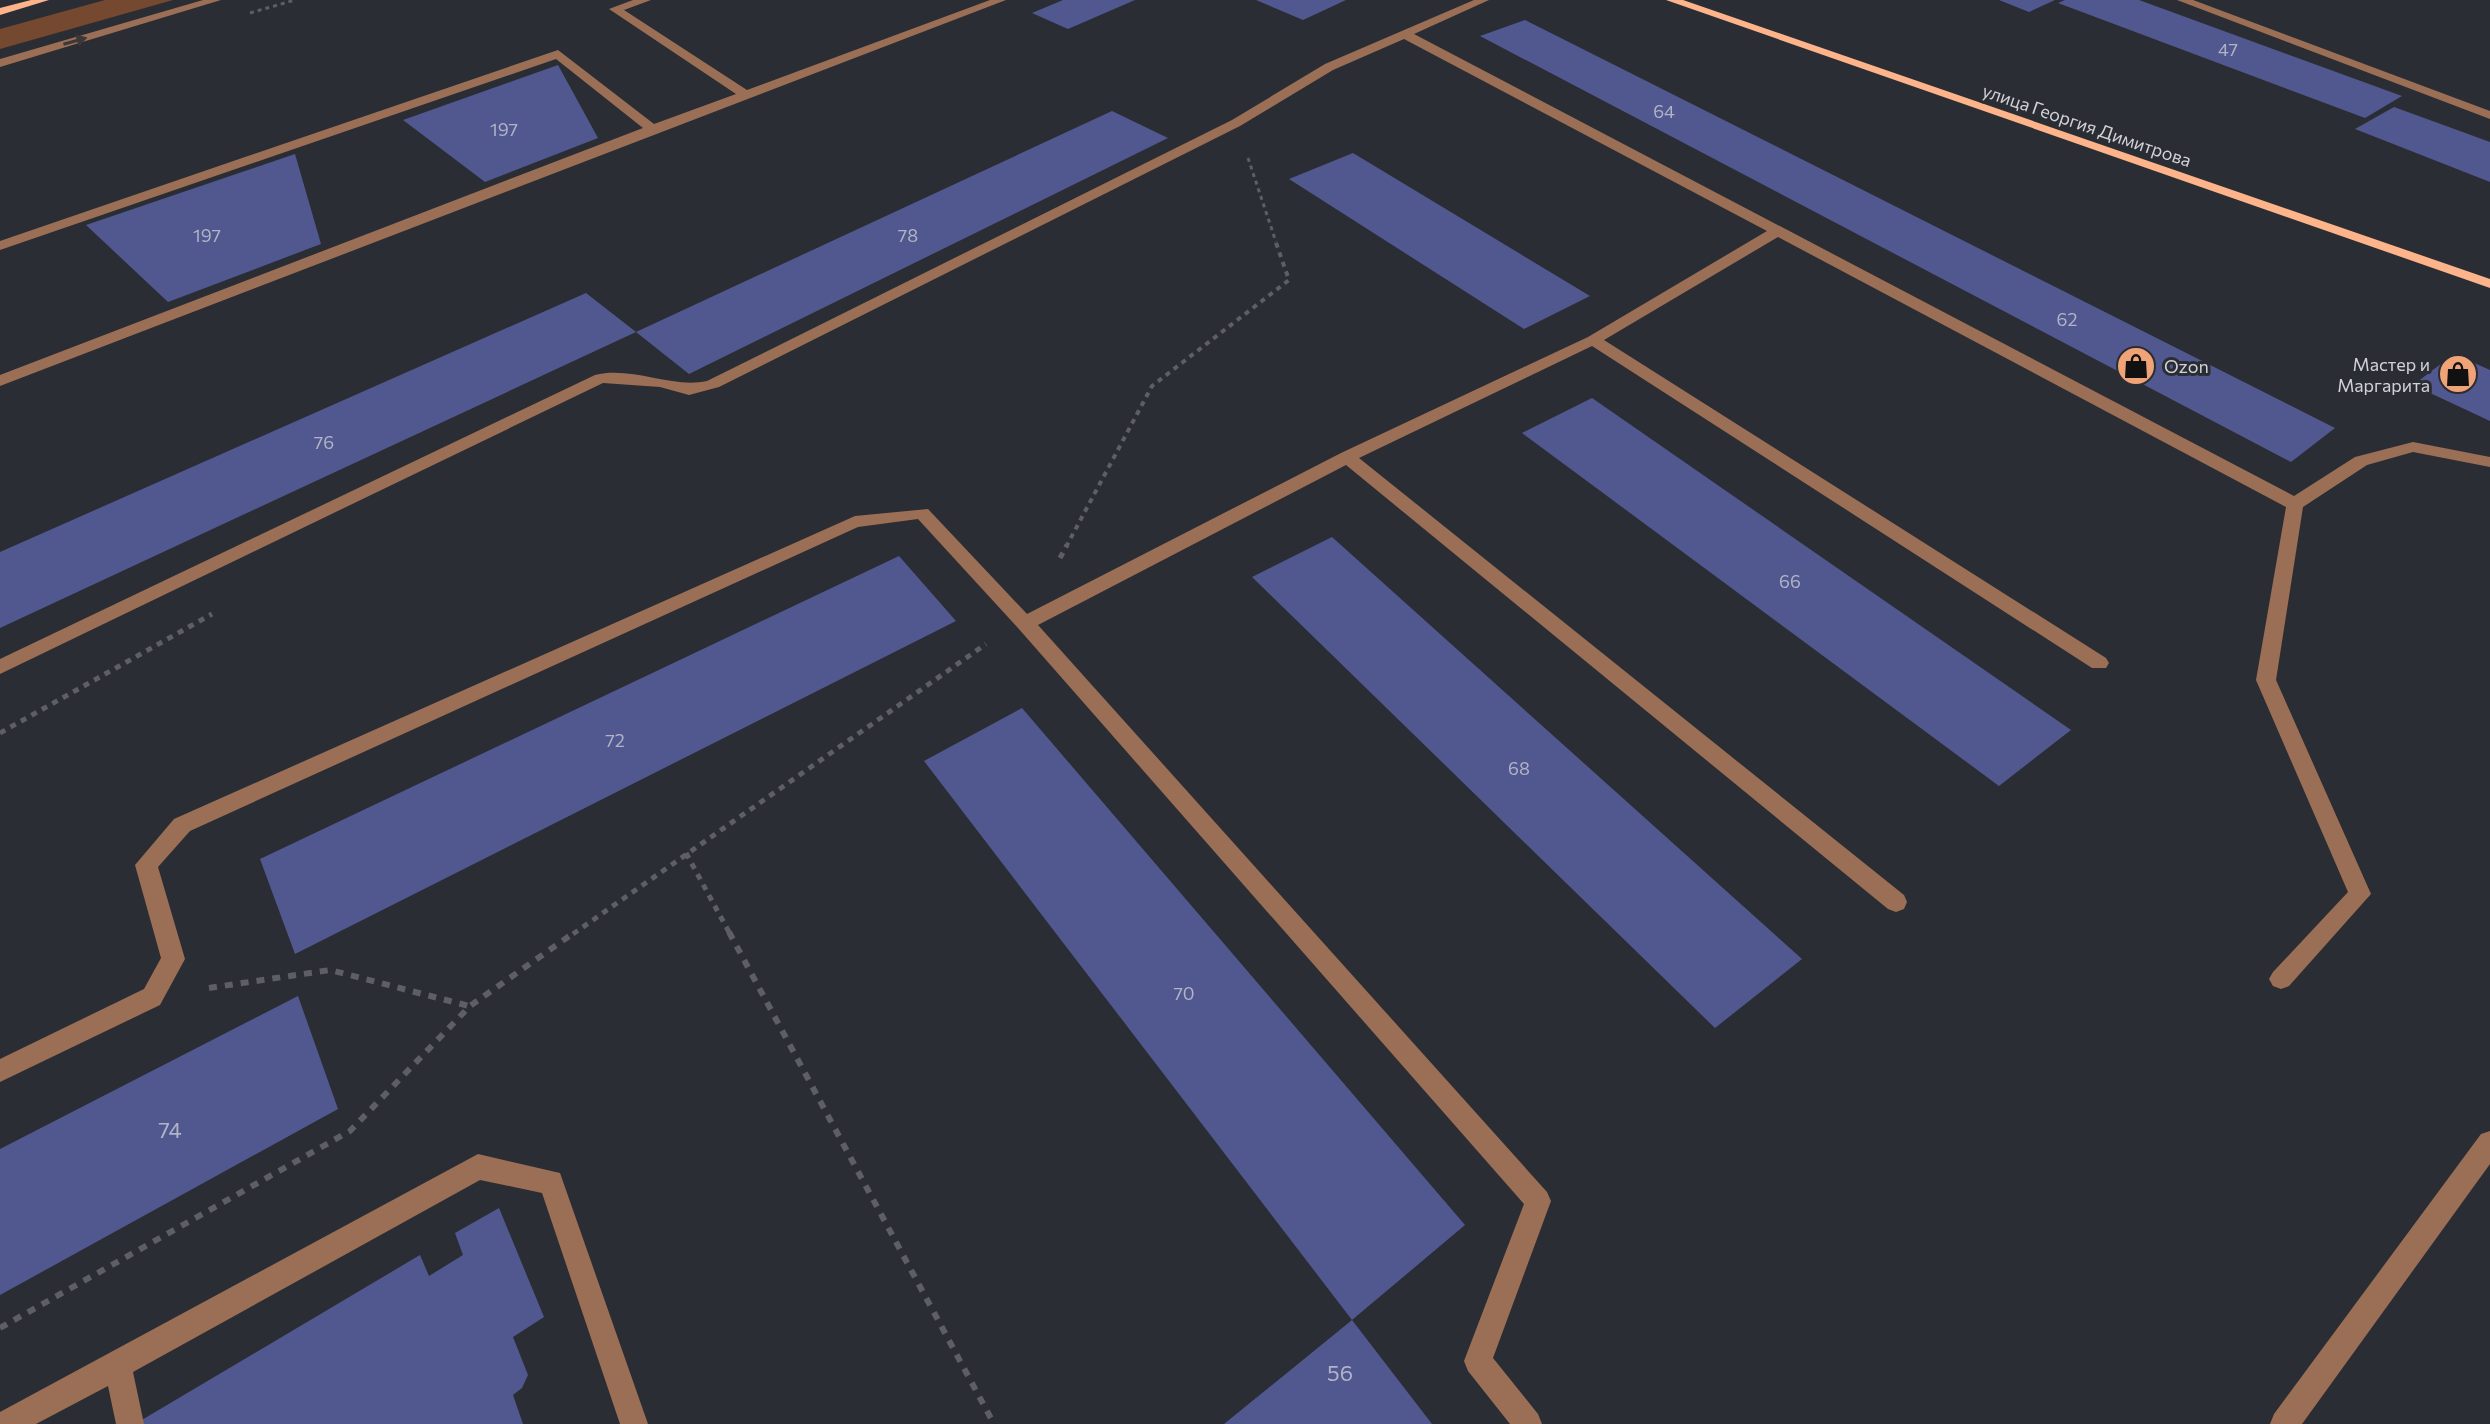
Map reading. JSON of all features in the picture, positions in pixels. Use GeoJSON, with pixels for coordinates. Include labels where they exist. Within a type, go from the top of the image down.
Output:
{"type":"FeatureCollection","features":[{"type":"Feature","properties":{"kind":"main road"},"geometry":{"type":"LineString","coordinates":[[0,12],[43,0]]}},
{"type":"Feature","properties":{"kind":"main road","name":"улица Георгия Димитрова"},"geometry":{"type":"LineString","coordinates":[[1672,0],[2490,284]]}},
{"type":"Feature","properties":{"kind":"street"},"geometry":{"type":"LineString","coordinates":[[0,63],[215,0]]}},
{"type":"Feature","properties":{"kind":"street"},"geometry":{"type":"LineString","coordinates":[[645,0],[615,9],[745,94]]}},
{"type":"Feature","properties":{"kind":"street"},"geometry":{"type":"LineString","coordinates":[[0,381],[652,129],[1000,0]]}},
{"type":"Feature","properties":{"kind":"street"},"geometry":{"type":"LineString","coordinates":[[0,667],[601,378],[661,382],[689,390],[713,384],[1236,123],[1329,67],[1483,0]]}},
{"type":"Feature","properties":{"kind":"street"},"geometry":{"type":"LineString","coordinates":[[2183,0],[2490,115]]}},
{"type":"Feature","properties":{"kind":"street"},"geometry":{"type":"LineString","coordinates":[[1406,35],[2295,504]]}},
{"type":"Feature","properties":{"kind":"street"},"geometry":{"type":"LineString","coordinates":[[0,246],[558,54],[652,129]]}},
{"type":"Feature","properties":{"kind":"street"},"geometry":{"type":"LineString","coordinates":[[1025,623],[1347,457],[1593,340],[1778,231]]}},
{"type":"Feature","properties":{"kind":"street"},"geometry":{"type":"LineString","coordinates":[[1593,340],[2099,663]]}},
{"type":"Feature","properties":{"kind":"street"},"geometry":{"type":"LineString","coordinates":[[2281,979],[2360,894],[2266,680],[2295,504],[2361,461],[2413,447],[2490,462]]}},
{"type":"Feature","properties":{"kind":"street"},"geometry":{"type":"LineString","coordinates":[[1347,457],[1896,902]]}},
{"type":"Feature","properties":{"kind":"street"},"geometry":{"type":"LineString","coordinates":[[0,1071],[152,997],[173,959],[146,865],[182,825],[855,522],[922,513],[1025,623],[1538,1201],[1478,1361],[1528,1424]]}},
{"type":"Feature","properties":{"kind":"street"},"geometry":{"type":"LineString","coordinates":[[2284,1424],[2490,1143]]}},
{"type":"Feature","properties":{"kind":"street"},"geometry":{"type":"LineString","coordinates":[[7,1424],[478,1167],[551,1182],[634,1424]]}},
{"type":"Feature","properties":{"kind":"street"},"geometry":{"type":"LineString","coordinates":[[118,1365],[130,1424]]}},
{"type":"Feature","properties":{"kind":"path"},"geometry":{"type":"LineString","coordinates":[[0,1328],[350,1131],[470,1006],[969,653],[1025,623],[1152,386],[1289,280],[1236,123]]}},
{"type":"Feature","properties":{"kind":"path"},"geometry":{"type":"LineString","coordinates":[[686,853],[994,1424]]}},
{"type":"Feature","properties":{"kind":"path"},"geometry":{"type":"LineString","coordinates":[[152,997],[330,970],[470,1006]]}},
{"type":"Feature","properties":{"kind":"shaded area"},"geometry":{"type":"Polygon","coordinates":[[[105,0],[173,0],[0,49],[0,29],[105,0]]]}},
{"type":"Feature","properties":{"kind":"building"},"geometry":{"type":"Polygon","coordinates":[[[1063,0],[1135,0],[1068,29],[1032,13],[1063,0]]]}},
{"type":"Feature","properties":{"kind":"building"},"geometry":{"type":"Polygon","coordinates":[[[1256,0],[1346,0],[1303,20],[1256,0]]]}},
{"type":"Feature","properties":{"kind":"building"},"geometry":{"type":"Polygon","coordinates":[[[1999,0],[2055,0],[2029,12],[1999,0]]]}},
{"type":"Feature","properties":{"kind":"building"},"geometry":{"type":"Polygon","coordinates":[[[2065,0],[2139,0],[2402,96],[2365,118],[2058,3],[2065,0]]]}},
{"type":"Feature","properties":{"kind":"building"},"geometry":{"type":"Polygon","coordinates":[[[1525,20],[2335,428],[2291,462],[1480,36],[1525,20]]]}},
{"type":"Feature","properties":{"kind":"building"},"geometry":{"type":"Polygon","coordinates":[[[558,65],[598,138],[485,182],[403,120],[558,65]]]}},
{"type":"Feature","properties":{"kind":"building"},"geometry":{"type":"Polygon","coordinates":[[[2394,107],[2490,142],[2490,182],[2355,129],[2394,107]]]}},
{"type":"Feature","properties":{"kind":"building"},"geometry":{"type":"Polygon","coordinates":[[[1112,111],[1168,138],[689,374],[636,332],[1112,111]]]}},
{"type":"Feature","properties":{"kind":"building"},"geometry":{"type":"Polygon","coordinates":[[[1353,153],[1590,296],[1524,329],[1289,179],[1353,153]]]}},
{"type":"Feature","properties":{"kind":"building"},"geometry":{"type":"Polygon","coordinates":[[[295,154],[321,244],[168,302],[86,225],[295,154]]]}},
{"type":"Feature","properties":{"kind":"building"},"geometry":{"type":"Polygon","coordinates":[[[586,293],[636,332],[0,628],[0,552],[586,293]]]}},
{"type":"Feature","properties":{"kind":"building"},"geometry":{"type":"Polygon","coordinates":[[[2454,354],[2490,370],[2490,421],[2413,385],[2454,354]]]}},
{"type":"Feature","properties":{"kind":"building"},"geometry":{"type":"Polygon","coordinates":[[[1592,398],[2071,730],[1999,786],[1522,433],[1592,398]]]}},
{"type":"Feature","properties":{"kind":"building"},"geometry":{"type":"Polygon","coordinates":[[[1332,537],[1802,959],[1715,1028],[1252,577],[1332,537]]]}},
{"type":"Feature","properties":{"kind":"building"},"geometry":{"type":"Polygon","coordinates":[[[899,556],[956,621],[295,954],[260,859],[899,556]]]}},
{"type":"Feature","properties":{"kind":"building"},"geometry":{"type":"Polygon","coordinates":[[[1022,708],[1465,1225],[1352,1320],[924,761],[1022,708]]]}},
{"type":"Feature","properties":{"kind":"building"},"geometry":{"type":"Polygon","coordinates":[[[298,996],[338,1109],[0,1295],[0,1149],[298,996]]]}},
{"type":"Feature","properties":{"kind":"building"},"geometry":{"type":"Polygon","coordinates":[[[499,1208],[544,1317],[513,1337],[528,1375],[522,1388],[513,1395],[523,1424],[135,1424],[420,1255],[429,1276],[463,1255],[455,1233],[499,1208]]]}},
{"type":"Feature","properties":{"kind":"building"},"geometry":{"type":"Polygon","coordinates":[[[1352,1320],[1432,1424],[1224,1424],[1352,1320]]]}},
{"type":"Feature","properties":{"kind":"place","name":"Ozon"},"geometry":{"type":"Point","coordinates":[2136,366]}},
{"type":"Feature","properties":{"kind":"place","name":"Мастер и Маргарита"},"geometry":{"type":"Point","coordinates":[2458,374]}}]}
